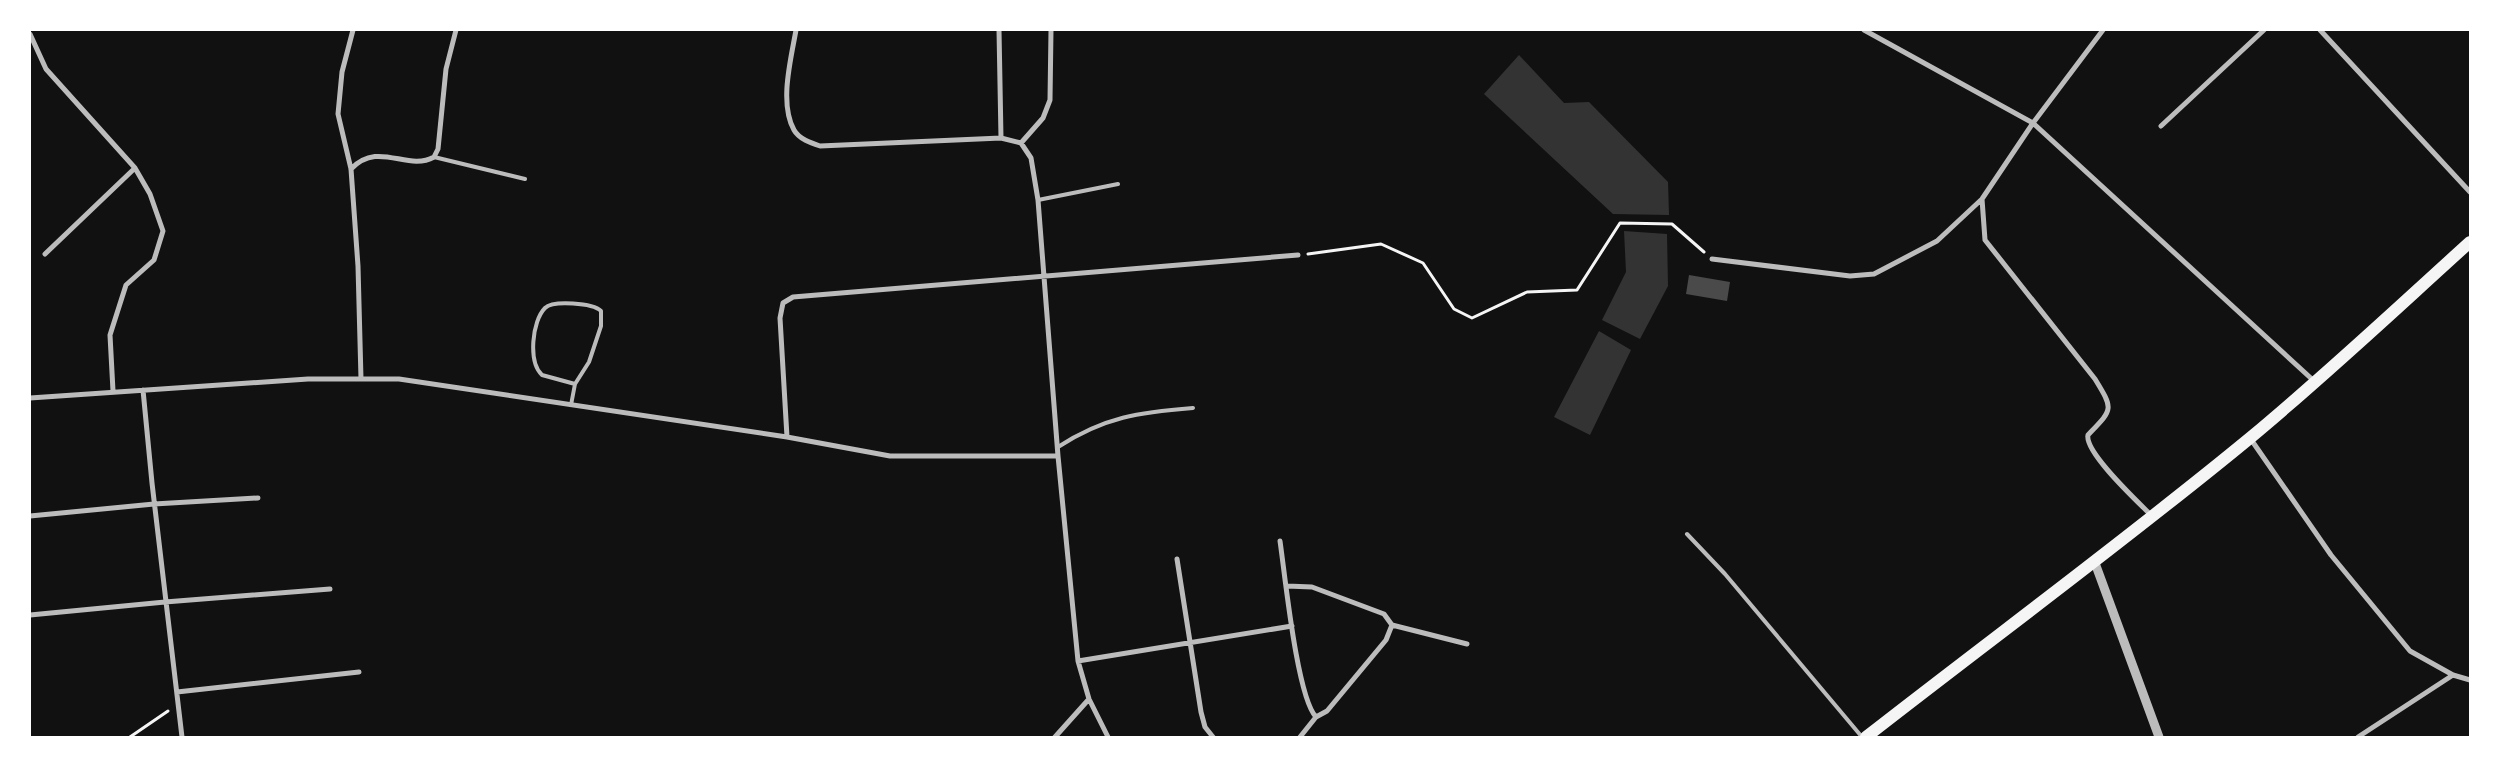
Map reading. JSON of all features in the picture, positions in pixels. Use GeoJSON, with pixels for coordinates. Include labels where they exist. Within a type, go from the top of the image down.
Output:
{"type":"FeatureCollection","features":[{"type":"Feature","properties":{"kind":"main road"},"geometry":{"type":"LineString","coordinates":[[1864,737],[2095,563],[2250,438],[2316,382],[2470,242]]}},
{"type":"Feature","properties":{"kind":"street"},"geometry":{"type":"LineString","coordinates":[[353,30],[342,72],[338,114],[351,169],[358,266],[362,379]]}},
{"type":"Feature","properties":{"kind":"street"},"geometry":{"type":"LineString","coordinates":[[351,169],[359,161],[371,156],[424,161],[434,157],[438,149],[446,69],[456,30]]}},
{"type":"Feature","properties":{"kind":"street"},"geometry":{"type":"LineString","coordinates":[[796,30],[786,83],[789,114],[794,131],[806,141],[820,146],[1001,138],[1021,143],[1031,158],[1038,200],[1058,456],[1078,661],[1090,699],[1108,737]]}},
{"type":"Feature","properties":{"kind":"street"},"geometry":{"type":"LineString","coordinates":[[999,30],[1001,138]]}},
{"type":"Feature","properties":{"kind":"street"},"geometry":{"type":"LineString","coordinates":[[1021,143],[1043,118],[1050,100],[1051,30]]}},
{"type":"Feature","properties":{"kind":"street"},"geometry":{"type":"LineString","coordinates":[[1864,30],[2032,123],[2316,382]]}},
{"type":"Feature","properties":{"kind":"street"},"geometry":{"type":"LineString","coordinates":[[1712,259],[1850,276],[1874,274],[1937,241],[1982,199],[2032,123],[2103,30]]}},
{"type":"Feature","properties":{"kind":"street"},"geometry":{"type":"LineString","coordinates":[[2161,126],[2264,30]]}},
{"type":"Feature","properties":{"kind":"street"},"geometry":{"type":"LineString","coordinates":[[2320,30],[2470,192]]}},
{"type":"Feature","properties":{"kind":"street"},"geometry":{"type":"LineString","coordinates":[[30,34],[46,69],[135,168],[150,194],[163,231],[154,260],[126,284],[110,335],[113,392]]}},
{"type":"Feature","properties":{"kind":"street"},"geometry":{"type":"LineString","coordinates":[[45,254],[135,168]]}},
{"type":"Feature","properties":{"kind":"street"},"geometry":{"type":"LineString","coordinates":[[1982,199],[1985,240],[2095,380],[2109,405],[2108,414],[2088,435],[2089,446],[2102,463],[2152,516]]}},
{"type":"Feature","properties":{"kind":"street"},"geometry":{"type":"LineString","coordinates":[[787,438],[780,318],[782,303],[793,297],[1298,255]]}},
{"type":"Feature","properties":{"kind":"street"},"geometry":{"type":"LineString","coordinates":[[30,398],[308,380],[399,379],[787,438],[890,456],[1058,456]]}},
{"type":"Feature","properties":{"kind":"street"},"geometry":{"type":"LineString","coordinates":[[143,390],[165,602],[182,737]]}},
{"type":"Feature","properties":{"kind":"street"},"geometry":{"type":"LineString","coordinates":[[2250,438],[2331,555],[2410,651],[2453,675],[2470,680]]}},
{"type":"Feature","properties":{"kind":"street"},"geometry":{"type":"LineString","coordinates":[[30,516],[154,504],[258,498]]}},
{"type":"Feature","properties":{"kind":"street"},"geometry":{"type":"LineString","coordinates":[[1280,541],[1292,626],[1308,705],[1316,717]]}},
{"type":"Feature","properties":{"kind":"street"},"geometry":{"type":"LineString","coordinates":[[1177,559],[1205,727],[1214,737]]}},
{"type":"Feature","properties":{"kind":"street"},"geometry":{"type":"LineString","coordinates":[[2095,563],[2159,737]]}},
{"type":"Feature","properties":{"kind":"street"},"geometry":{"type":"LineString","coordinates":[[1287,586],[1312,587],[1384,614],[1392,625],[1467,644]]}},
{"type":"Feature","properties":{"kind":"street"},"geometry":{"type":"LineString","coordinates":[[30,616],[165,602],[330,589]]}},
{"type":"Feature","properties":{"kind":"street"},"geometry":{"type":"LineString","coordinates":[[1300,737],[1316,717],[1327,711],[1345,690],[1386,640],[1392,625]]}},
{"type":"Feature","properties":{"kind":"street"},"geometry":{"type":"LineString","coordinates":[[1078,661],[1292,626]]}},
{"type":"Feature","properties":{"kind":"street"},"geometry":{"type":"LineString","coordinates":[[177,692],[359,672]]}},
{"type":"Feature","properties":{"kind":"street"},"geometry":{"type":"LineString","coordinates":[[2358,737],[2453,675]]}},
{"type":"Feature","properties":{"kind":"street"},"geometry":{"type":"LineString","coordinates":[[1056,737],[1090,699]]}},
{"type":"Feature","properties":{"kind":"lane"},"geometry":{"type":"LineString","coordinates":[[434,157],[525,178]]}},
{"type":"Feature","properties":{"kind":"lane"},"geometry":{"type":"LineString","coordinates":[[1038,200],[1118,184]]}},
{"type":"Feature","properties":{"kind":"lane"},"geometry":{"type":"LineString","coordinates":[[572,406],[575,384],[589,362],[601,326],[601,311],[580,304],[551,304],[542,311],[540,317],[532,348],[533,361],[542,374],[575,384]]}},
{"type":"Feature","properties":{"kind":"lane"},"geometry":{"type":"LineString","coordinates":[[1058,447],[1083,431],[1113,419],[1152,411],[1193,408]]}},
{"type":"Feature","properties":{"kind":"lane"},"geometry":{"type":"LineString","coordinates":[[1687,534],[1725,574],[1864,737]]}},
{"type":"Feature","properties":{"kind":"path"},"geometry":{"type":"LineString","coordinates":[[1298,255],[1381,244],[1423,262],[1454,309],[1472,318],[1527,292],[1577,290],[1620,223],[1672,224],[1712,259]]}},
{"type":"Feature","properties":{"kind":"path"},"geometry":{"type":"LineString","coordinates":[[130,737],[178,703]]}},
{"type":"Feature","properties":{"kind":"shaded area"},"geometry":{"type":"Polygon","coordinates":[[[1519,55],[1564,103],[1589,102],[1668,182],[1669,215],[1613,214],[1484,94],[1519,55]]]}},
{"type":"Feature","properties":{"kind":"shaded area"},"geometry":{"type":"Polygon","coordinates":[[[1624,231],[1667,234],[1668,286],[1640,339],[1602,320],[1626,272],[1624,231]]]}},
{"type":"Feature","properties":{"kind":"shaded area"},"geometry":{"type":"Polygon","coordinates":[[[1599,331],[1631,350],[1590,435],[1554,417],[1599,331]]]}},
{"type":"Feature","properties":{"kind":"building"},"geometry":{"type":"Polygon","coordinates":[[[1689,275],[1730,282],[1727,301],[1686,294],[1689,275]]]}}]}
